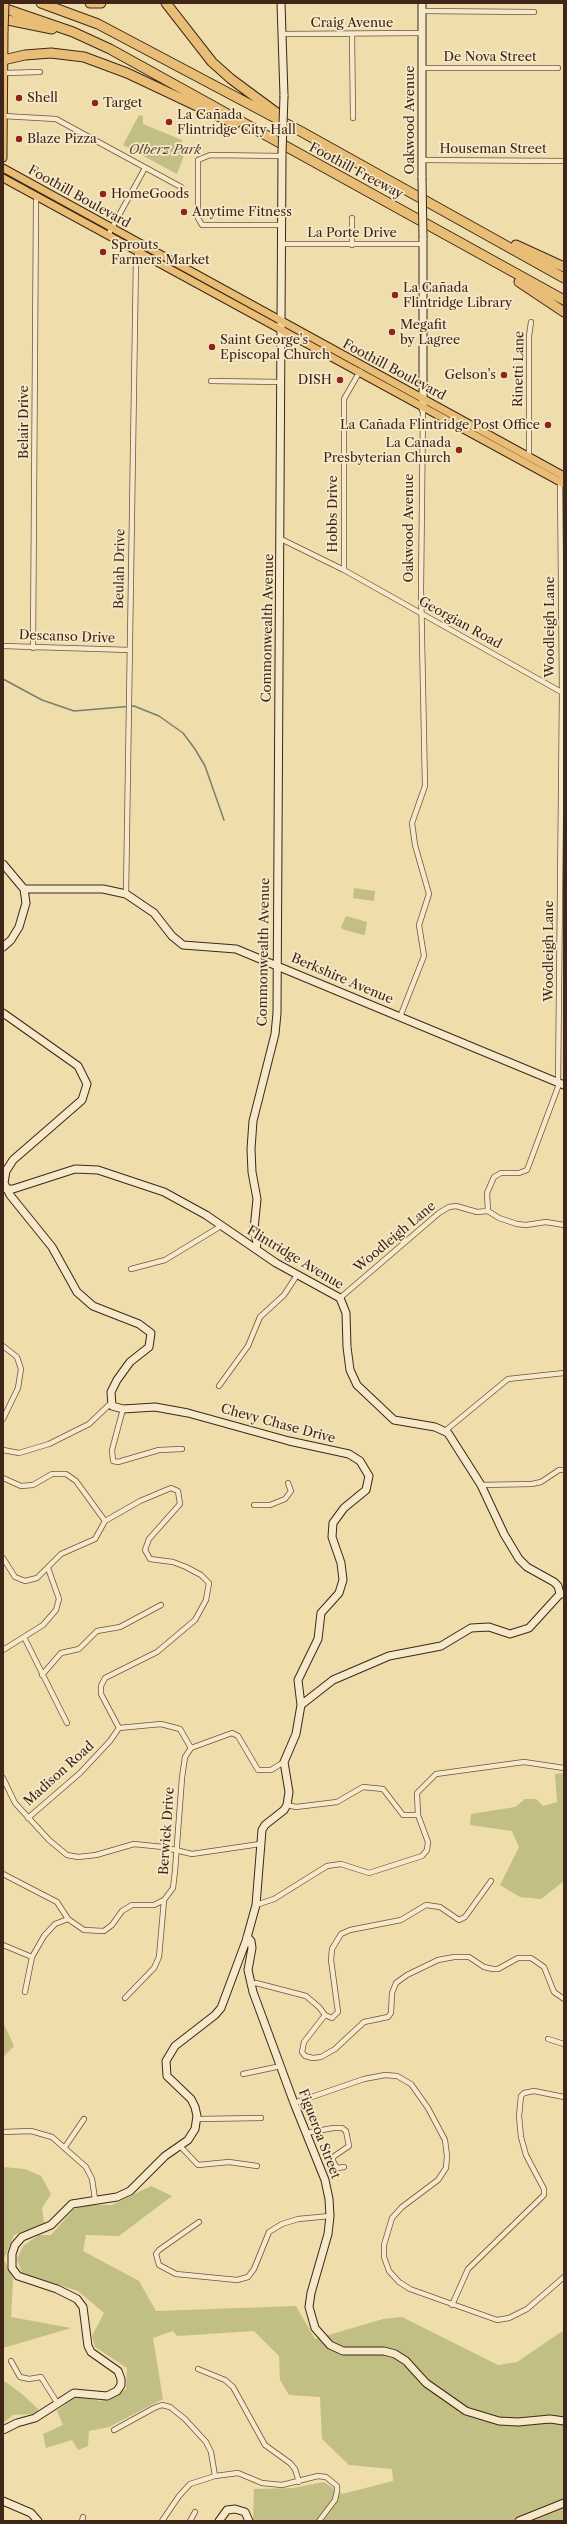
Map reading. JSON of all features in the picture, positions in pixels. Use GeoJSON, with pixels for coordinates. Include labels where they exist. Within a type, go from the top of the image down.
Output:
{"type":"FeatureCollection","features":[{"type":"Feature","properties":{"kind":"highway","name":"Foothill Freeway"},"geometry":{"type":"LineString","coordinates":[[41,3],[98,24],[302,132],[564,278]]}},
{"type":"Feature","properties":{"kind":"highway"},"geometry":{"type":"LineString","coordinates":[[90,3],[101,3]]}},
{"type":"Feature","properties":{"kind":"highway"},"geometry":{"type":"LineString","coordinates":[[166,3],[212,62],[231,79],[302,132]]}},
{"type":"Feature","properties":{"kind":"highway","name":"Foothill Freeway"},"geometry":{"type":"LineString","coordinates":[[3,8],[73,32],[117,53],[214,105],[282,152],[472,250],[564,300]]}},
{"type":"Feature","properties":{"kind":"highway"},"geometry":{"type":"LineString","coordinates":[[3,19],[73,32]]}},
{"type":"Feature","properties":{"kind":"highway"},"geometry":{"type":"LineString","coordinates":[[4,60],[25,55],[51,53],[72,55],[99,61],[282,152]]}},
{"type":"Feature","properties":{"kind":"highway"},"geometry":{"type":"LineString","coordinates":[[442,210],[564,267]]}},
{"type":"Feature","properties":{"kind":"highway"},"geometry":{"type":"LineString","coordinates":[[472,250],[564,312]]}},
{"type":"Feature","properties":{"kind":"main road"},"geometry":{"type":"LineString","coordinates":[[3,158],[5,3]]}},
{"type":"Feature","properties":{"kind":"main road","name":"Foothill Boulevard"},"geometry":{"type":"LineString","coordinates":[[3,168],[40,193],[140,248],[358,374],[528,460],[562,475]]}},
{"type":"Feature","properties":{"kind":"main road","name":"Foothill Boulevard"},"geometry":{"type":"LineString","coordinates":[[3,178],[40,193]]}},
{"type":"Feature","properties":{"kind":"main road","name":"Foothill Boulevard"},"geometry":{"type":"LineString","coordinates":[[140,248],[423,399],[528,460],[562,483]]}},
{"type":"Feature","properties":{"kind":"street","name":"Commonwealth Avenue"},"geometry":{"type":"LineString","coordinates":[[256,1249],[257,1243],[254,1229],[257,1199],[252,1172],[251,1150],[253,1121],[277,1024],[281,539],[282,152],[284,96],[282,3]]}},
{"type":"Feature","properties":{"kind":"street","name":"Oakwood Avenue"},"geometry":{"type":"LineString","coordinates":[[400,1017],[424,956],[418,925],[429,894],[415,845],[412,824],[425,786],[422,616],[422,3]]}},
{"type":"Feature","properties":{"kind":"street"},"geometry":{"type":"LineString","coordinates":[[422,11],[534,12]]}},
{"type":"Feature","properties":{"kind":"street","name":"Craig Avenue"},"geometry":{"type":"LineString","coordinates":[[282,34],[422,33]]}},
{"type":"Feature","properties":{"kind":"street"},"geometry":{"type":"LineString","coordinates":[[352,34],[353,118]]}},
{"type":"Feature","properties":{"kind":"street","name":"De Nova Street"},"geometry":{"type":"LineString","coordinates":[[422,68],[558,68]]}},
{"type":"Feature","properties":{"kind":"street"},"geometry":{"type":"LineString","coordinates":[[5,73],[40,72]]}},
{"type":"Feature","properties":{"kind":"street"},"geometry":{"type":"LineString","coordinates":[[4,116],[47,116],[56,119],[181,187]]}},
{"type":"Feature","properties":{"kind":"street"},"geometry":{"type":"LineString","coordinates":[[282,152],[210,155],[198,160],[198,218],[200,223],[205,225],[282,225]]}},
{"type":"Feature","properties":{"kind":"street","name":"Houseman Street"},"geometry":{"type":"LineString","coordinates":[[422,160],[564,161]]}},
{"type":"Feature","properties":{"kind":"street"},"geometry":{"type":"LineString","coordinates":[[110,231],[145,168]]}},
{"type":"Feature","properties":{"kind":"street","name":"Belair Drive"},"geometry":{"type":"LineString","coordinates":[[33,648],[36,201],[40,193]]}},
{"type":"Feature","properties":{"kind":"street"},"geometry":{"type":"LineString","coordinates":[[352,218],[352,245]]}},
{"type":"Feature","properties":{"kind":"street","name":"La Porte Drive"},"geometry":{"type":"LineString","coordinates":[[282,244],[352,245],[423,241]]}},
{"type":"Feature","properties":{"kind":"street","name":"Beulah Drive"},"geometry":{"type":"LineString","coordinates":[[126,894],[136,259],[140,248]]}},
{"type":"Feature","properties":{"kind":"street","name":"Rinetti Lane"},"geometry":{"type":"LineString","coordinates":[[528,460],[529,336],[531,322]]}},
{"type":"Feature","properties":{"kind":"street","name":"Hobbs Drive"},"geometry":{"type":"LineString","coordinates":[[344,570],[344,399],[362,367]]}},
{"type":"Feature","properties":{"kind":"street"},"geometry":{"type":"LineString","coordinates":[[211,381],[281,382]]}},
{"type":"Feature","properties":{"kind":"street","name":"Woodleigh Lane"},"geometry":{"type":"LineString","coordinates":[[340,1298],[439,1213],[449,1207],[456,1206],[477,1212],[488,1211],[487,1193],[494,1177],[501,1173],[519,1173],[527,1170],[561,1084],[563,693],[562,475]]}},
{"type":"Feature","properties":{"kind":"street","name":"Georgian Road"},"geometry":{"type":"LineString","coordinates":[[281,539],[344,570],[422,616],[563,693]]}},
{"type":"Feature","properties":{"kind":"street","name":"Descanso Drive"},"geometry":{"type":"LineString","coordinates":[[3,646],[130,650]]}},
{"type":"Feature","properties":{"kind":"street"},"geometry":{"type":"LineString","coordinates":[[3,864],[24,889],[26,904],[23,919],[11,940],[3,947]]}},
{"type":"Feature","properties":{"kind":"street","name":"Berkshire Avenue"},"geometry":{"type":"LineString","coordinates":[[24,889],[103,889],[126,894],[154,914],[183,945],[231,947],[561,1084]]}},
{"type":"Feature","properties":{"kind":"street"},"geometry":{"type":"LineString","coordinates":[[3,1013],[78,1066],[85,1077],[88,1087],[82,1100],[13,1160],[4,1176],[4,1188],[52,1247],[77,1292],[85,1300],[94,1306],[140,1324],[151,1333],[149,1347],[130,1362],[117,1380],[111,1392],[111,1403],[116,1408],[123,1409],[112,1450],[113,1461],[118,1462],[158,1450],[182,1449]]}},
{"type":"Feature","properties":{"kind":"street","name":"Flintridge Avenue"},"geometry":{"type":"LineString","coordinates":[[4,1188],[13,1189],[75,1169],[98,1170],[164,1192],[221,1226],[297,1275],[340,1298],[346,1313],[349,1365],[357,1385],[394,1420],[445,1431]]}},
{"type":"Feature","properties":{"kind":"street"},"geometry":{"type":"LineString","coordinates":[[488,1211],[499,1218],[517,1224],[526,1225],[546,1222],[564,1225]]}},
{"type":"Feature","properties":{"kind":"street"},"geometry":{"type":"LineString","coordinates":[[131,1269],[165,1260],[221,1226]]}},
{"type":"Feature","properties":{"kind":"street"},"geometry":{"type":"LineString","coordinates":[[219,1386],[248,1346],[260,1318],[284,1295],[297,1275]]}},
{"type":"Feature","properties":{"kind":"street"},"geometry":{"type":"LineString","coordinates":[[3,1346],[17,1357],[22,1369],[18,1388],[3,1419]]}},
{"type":"Feature","properties":{"kind":"street"},"geometry":{"type":"LineString","coordinates":[[301,1706],[333,1680],[365,1665],[401,1652],[441,1646],[472,1628],[489,1627],[510,1634],[528,1628],[562,1594],[554,1582],[527,1567],[519,1559],[504,1534],[481,1485],[454,1440],[445,1431],[508,1379],[564,1373]]}},
{"type":"Feature","properties":{"kind":"street"},"geometry":{"type":"LineString","coordinates":[[3,1450],[20,1454],[49,1444],[89,1424],[111,1403]]}},
{"type":"Feature","properties":{"kind":"street","name":"Chevy Chase Drive"},"geometry":{"type":"LineString","coordinates":[[123,1409],[155,1407],[234,1424],[289,1441],[349,1454],[360,1461],[367,1470],[369,1484],[366,1490],[344,1508],[333,1523],[332,1537],[342,1563],[343,1580],[339,1593],[321,1612],[318,1639],[300,1672],[299,1692],[301,1706],[296,1734],[284,1762]]}},
{"type":"Feature","properties":{"kind":"street"},"geometry":{"type":"LineString","coordinates":[[481,1485],[532,1484],[541,1482],[559,1470],[564,1470]]}},
{"type":"Feature","properties":{"kind":"street"},"geometry":{"type":"LineString","coordinates":[[3,1478],[21,1486],[33,1485],[52,1474],[66,1474],[76,1481],[105,1521]]}},
{"type":"Feature","properties":{"kind":"street"},"geometry":{"type":"LineString","coordinates":[[254,1506],[270,1505],[285,1499],[291,1491],[288,1483]]}},
{"type":"Feature","properties":{"kind":"street"},"geometry":{"type":"LineString","coordinates":[[3,1558],[15,1576],[25,1581],[37,1578],[61,1554],[95,1539],[105,1521],[140,1501],[171,1488],[178,1492],[180,1504],[149,1538],[145,1550],[150,1559],[173,1562],[201,1574],[209,1583],[206,1600],[195,1620],[157,1652],[105,1678],[100,1686],[101,1694],[119,1728],[161,1724],[180,1728],[191,1748],[232,1733],[238,1736],[258,1770],[271,1770],[284,1762],[289,1792],[287,1805],[284,1810],[265,1825],[260,1844],[256,1905],[247,1937],[220,2008],[216,2015],[198,2027],[175,2046],[169,2055],[165,2069],[167,2076],[191,2099],[197,2119],[192,2136],[165,2156],[130,2191],[117,2197],[95,2199],[72,2204],[51,2225],[22,2237],[15,2245],[12,2254],[12,2268],[18,2276],[57,2289],[77,2300],[83,2307],[85,2338],[91,2352],[120,2375],[120,2385],[111,2394],[74,2393],[36,2418],[16,2423],[3,2430]]}},
{"type":"Feature","properties":{"kind":"street"},"geometry":{"type":"LineString","coordinates":[[3,1650],[43,1625],[56,1610],[59,1599],[48,1568]]}},
{"type":"Feature","properties":{"kind":"street"},"geometry":{"type":"LineString","coordinates":[[42,1675],[61,1653],[79,1649],[97,1631],[120,1627],[161,1605]]}},
{"type":"Feature","properties":{"kind":"street"},"geometry":{"type":"LineString","coordinates":[[24,1636],[67,1723]]}},
{"type":"Feature","properties":{"kind":"street"},"geometry":{"type":"LineString","coordinates":[[299,1692],[312,1698]]}},
{"type":"Feature","properties":{"kind":"street","name":"Madison Road"},"geometry":{"type":"LineString","coordinates":[[28,1818],[85,1768],[119,1728]]}},
{"type":"Feature","properties":{"kind":"street","name":"Berwick Drive"},"geometry":{"type":"LineString","coordinates":[[125,1998],[154,1968],[158,1958],[164,1900],[173,1888],[178,1852],[182,1778],[185,1757],[191,1748]]}},
{"type":"Feature","properties":{"kind":"street"},"geometry":{"type":"LineString","coordinates":[[256,1905],[274,1899],[327,1866],[341,1864],[369,1873],[422,1856],[427,1850],[428,1842],[418,1816],[417,1793],[436,1774],[524,1762],[564,1768]]}},
{"type":"Feature","properties":{"kind":"street"},"geometry":{"type":"LineString","coordinates":[[3,1778],[15,1803],[28,1818],[67,1854],[78,1857],[96,1855],[134,1844],[163,1847],[178,1852],[192,1854],[260,1844]]}},
{"type":"Feature","properties":{"kind":"street"},"geometry":{"type":"LineString","coordinates":[[287,1805],[296,1807],[337,1802],[363,1787],[383,1789],[403,1816],[418,1816]]}},
{"type":"Feature","properties":{"kind":"street"},"geometry":{"type":"LineString","coordinates":[[3,1874],[41,1892],[57,1902],[68,1919],[84,1930],[104,1931],[112,1925],[122,1911],[132,1905],[154,1905],[164,1900]]}},
{"type":"Feature","properties":{"kind":"street"},"geometry":{"type":"LineString","coordinates":[[250,1984],[256,1983],[306,1996],[315,2002],[325,2015],[332,2018],[338,2012],[331,1960],[332,1949],[341,1934],[350,1930],[401,1920],[426,1905],[440,1907],[459,1920],[465,1917],[491,1880]]}},
{"type":"Feature","properties":{"kind":"street"},"geometry":{"type":"LineString","coordinates":[[25,1992],[32,1957],[44,1936],[55,1924],[68,1919]]}},
{"type":"Feature","properties":{"kind":"street","name":"Figueroa Street"},"geometry":{"type":"LineString","coordinates":[[247,1937],[252,1948],[248,1970],[250,1984],[294,2103],[325,2180],[330,2216],[309,2307],[315,2328],[330,2345],[350,2352],[384,2351],[395,2354],[406,2361],[426,2382],[466,2411],[499,2421],[518,2422],[550,2419],[564,2421]]}},
{"type":"Feature","properties":{"kind":"street"},"geometry":{"type":"LineString","coordinates":[[3,1945],[32,1957]]}},
{"type":"Feature","properties":{"kind":"street"},"geometry":{"type":"LineString","coordinates":[[325,2015],[304,2042],[302,2052],[305,2056],[321,2057],[335,2049],[364,2022],[388,2017],[391,2013],[392,1993],[396,1983],[407,1975],[438,1960],[462,1956],[469,1957],[484,1967],[493,1969],[498,1969],[522,1957],[536,1961],[546,1971],[554,1992],[564,1999]]}},
{"type":"Feature","properties":{"kind":"street"},"geometry":{"type":"LineString","coordinates":[[548,2039],[564,2044]]}},
{"type":"Feature","properties":{"kind":"street"},"geometry":{"type":"LineString","coordinates":[[243,2074],[281,2066]]}},
{"type":"Feature","properties":{"kind":"street"},"geometry":{"type":"LineString","coordinates":[[294,2103],[375,2076],[397,2076],[411,2084],[428,2108],[445,2140],[447,2156],[446,2168],[438,2180],[402,2207],[392,2218],[386,2232],[384,2257],[389,2270],[399,2282],[410,2290],[497,2320],[509,2318],[527,2310],[564,2277]]}},
{"type":"Feature","properties":{"kind":"street"},"geometry":{"type":"LineString","coordinates":[[452,2305],[468,2269],[544,2195],[544,2190],[526,2155],[520,2137],[519,2116],[521,2096],[524,2093],[534,2091],[564,2097]]}},
{"type":"Feature","properties":{"kind":"street"},"geometry":{"type":"LineString","coordinates":[[197,2119],[260,2118]]}},
{"type":"Feature","properties":{"kind":"street"},"geometry":{"type":"LineString","coordinates":[[65,2147],[84,2119]]}},
{"type":"Feature","properties":{"kind":"street"},"geometry":{"type":"LineString","coordinates":[[306,2133],[333,2128],[342,2128],[346,2131],[349,2146],[333,2157],[337,2168],[344,2167]]}},
{"type":"Feature","properties":{"kind":"street"},"geometry":{"type":"LineString","coordinates":[[3,2132],[43,2133],[65,2147],[90,2172],[95,2199]]}},
{"type":"Feature","properties":{"kind":"street"},"geometry":{"type":"LineString","coordinates":[[180,2146],[198,2165],[229,2162],[257,2166]]}},
{"type":"Feature","properties":{"kind":"street"},"geometry":{"type":"LineString","coordinates":[[198,2222],[159,2250],[156,2254],[159,2265],[176,2274],[237,2280],[248,2277],[254,2269],[269,2232],[282,2224],[298,2219],[330,2216]]}},
{"type":"Feature","properties":{"kind":"street"},"geometry":{"type":"LineString","coordinates":[[11,2361],[20,2377],[29,2379],[41,2377],[58,2404]]}},
{"type":"Feature","properties":{"kind":"street"},"geometry":{"type":"LineString","coordinates":[[198,2369],[225,2380],[233,2387],[265,2445],[290,2463],[299,2482]]}},
{"type":"Feature","properties":{"kind":"street"},"geometry":{"type":"LineString","coordinates":[[114,2430],[154,2408],[162,2405],[170,2407],[185,2419],[206,2442],[211,2452],[215,2476]]}},
{"type":"Feature","properties":{"kind":"street"},"geometry":{"type":"LineString","coordinates":[[162,2521],[179,2496],[190,2484],[215,2476],[238,2473],[262,2483],[282,2485],[299,2482],[318,2476],[326,2477],[337,2486],[335,2500],[320,2521]]}},
{"type":"Feature","properties":{"kind":"street"},"geometry":{"type":"LineString","coordinates":[[3,2501],[31,2513],[38,2521]]}},
{"type":"Feature","properties":{"kind":"street"},"geometry":{"type":"LineString","coordinates":[[519,2521],[564,2502]]}},
{"type":"Feature","properties":{"kind":"street"},"geometry":{"type":"LineString","coordinates":[[219,2521],[227,2510],[235,2509],[245,2512],[249,2521]]}},
{"type":"Feature","properties":{"kind":"street"},"geometry":{"type":"LineString","coordinates":[[190,2521],[195,2512]]}},
{"type":"Feature","properties":{"kind":"green space","name":"Olberz Park"},"geometry":{"type":"Polygon","coordinates":[[[139,115],[143,116],[143,124],[182,140],[182,147],[186,147],[177,174],[123,145],[139,115]]]}},
{"type":"Feature","properties":{"kind":"green space"},"geometry":{"type":"Polygon","coordinates":[[[354,888],[375,891],[374,901],[353,898],[354,888]]]}},
{"type":"Feature","properties":{"kind":"green space"},"geometry":{"type":"Polygon","coordinates":[[[346,916],[367,922],[365,934],[363,935],[342,929],[341,927],[346,916]]]}},
{"type":"Feature","properties":{"kind":"green space"},"geometry":{"type":"Polygon","coordinates":[[[564,1773],[564,1881],[541,1899],[520,1897],[500,1885],[519,1847],[512,1831],[470,1825],[471,1814],[515,1807],[525,1799],[536,1799],[543,1806],[557,1802],[555,1774],[564,1773]]]}},
{"type":"Feature","properties":{"kind":"green space"},"geometry":{"type":"Polygon","coordinates":[[[3,2022],[14,2046],[3,2057],[3,2022]]]}},
{"type":"Feature","properties":{"kind":"green space"},"geometry":{"type":"Polygon","coordinates":[[[3,2167],[25,2169],[41,2176],[51,2194],[42,2208],[44,2223],[14,2235],[4,2259],[13,2279],[11,2317],[71,2328],[3,2348],[3,2167]]]}},
{"type":"Feature","properties":{"kind":"green space"},"geometry":{"type":"Polygon","coordinates":[[[151,2186],[172,2196],[119,2236],[86,2235],[83,2251],[139,2281],[156,2311],[296,2306],[315,2339],[383,2319],[402,2317],[498,2365],[517,2362],[564,2330],[564,2521],[253,2521],[254,2489],[293,2488],[324,2482],[342,2494],[393,2481],[392,2469],[349,2465],[322,2439],[320,2397],[289,2395],[280,2380],[279,2356],[254,2331],[177,2336],[173,2331],[153,2338],[163,2399],[109,2427],[89,2431],[88,2446],[78,2450],[72,2440],[46,2448],[43,2434],[63,2425],[57,2411],[77,2395],[100,2401],[126,2389],[127,2368],[95,2347],[92,2336],[104,2313],[78,2291],[22,2273],[17,2259],[23,2246],[39,2235],[51,2235],[74,2209],[90,2205],[112,2205],[151,2186]]]}},
{"type":"Feature","properties":{"kind":"green space"},"geometry":{"type":"Polygon","coordinates":[[[3,2380],[22,2394],[39,2410],[33,2414],[13,2415],[3,2423],[3,2380]]]}},
{"type":"Feature","properties":{"kind":"waterway"},"geometry":{"type":"LineString","coordinates":[[3,679],[42,700],[74,711],[134,706],[159,716],[183,733],[195,749],[205,766],[224,820]]}},
{"type":"Feature","properties":{"kind":"place","name":"Shell"},"geometry":{"type":"Point","coordinates":[19,98]}},
{"type":"Feature","properties":{"kind":"place","name":"Target"},"geometry":{"type":"Point","coordinates":[95,103]}},
{"type":"Feature","properties":{"kind":"place","name":"La Cañada Flintridge City Hall"},"geometry":{"type":"Point","coordinates":[169,122]}},
{"type":"Feature","properties":{"kind":"place","name":"Blaze Pizza"},"geometry":{"type":"Point","coordinates":[19,139]}},
{"type":"Feature","properties":{"kind":"place","name":"HomeGoods"},"geometry":{"type":"Point","coordinates":[103,194]}},
{"type":"Feature","properties":{"kind":"place","name":"Anytime Fitness"},"geometry":{"type":"Point","coordinates":[184,212]}},
{"type":"Feature","properties":{"kind":"place","name":"Sprouts Farmers Market"},"geometry":{"type":"Point","coordinates":[103,252]}},
{"type":"Feature","properties":{"kind":"place","name":"La Cañada Flintridge Library"},"geometry":{"type":"Point","coordinates":[395,295]}},
{"type":"Feature","properties":{"kind":"place","name":"Megafit by Lagree"},"geometry":{"type":"Point","coordinates":[392,332]}},
{"type":"Feature","properties":{"kind":"place","name":"Saint George's Episcopal Church"},"geometry":{"type":"Point","coordinates":[212,347]}},
{"type":"Feature","properties":{"kind":"place","name":"Gelson's"},"geometry":{"type":"Point","coordinates":[504,375]}},
{"type":"Feature","properties":{"kind":"place","name":"DISH"},"geometry":{"type":"Point","coordinates":[340,380]}},
{"type":"Feature","properties":{"kind":"place","name":"La Cañada Flintridge Post Office"},"geometry":{"type":"Point","coordinates":[548,425]}},
{"type":"Feature","properties":{"kind":"place","name":"La Canada Presbyterian Church"},"geometry":{"type":"Point","coordinates":[459,450]}}]}
